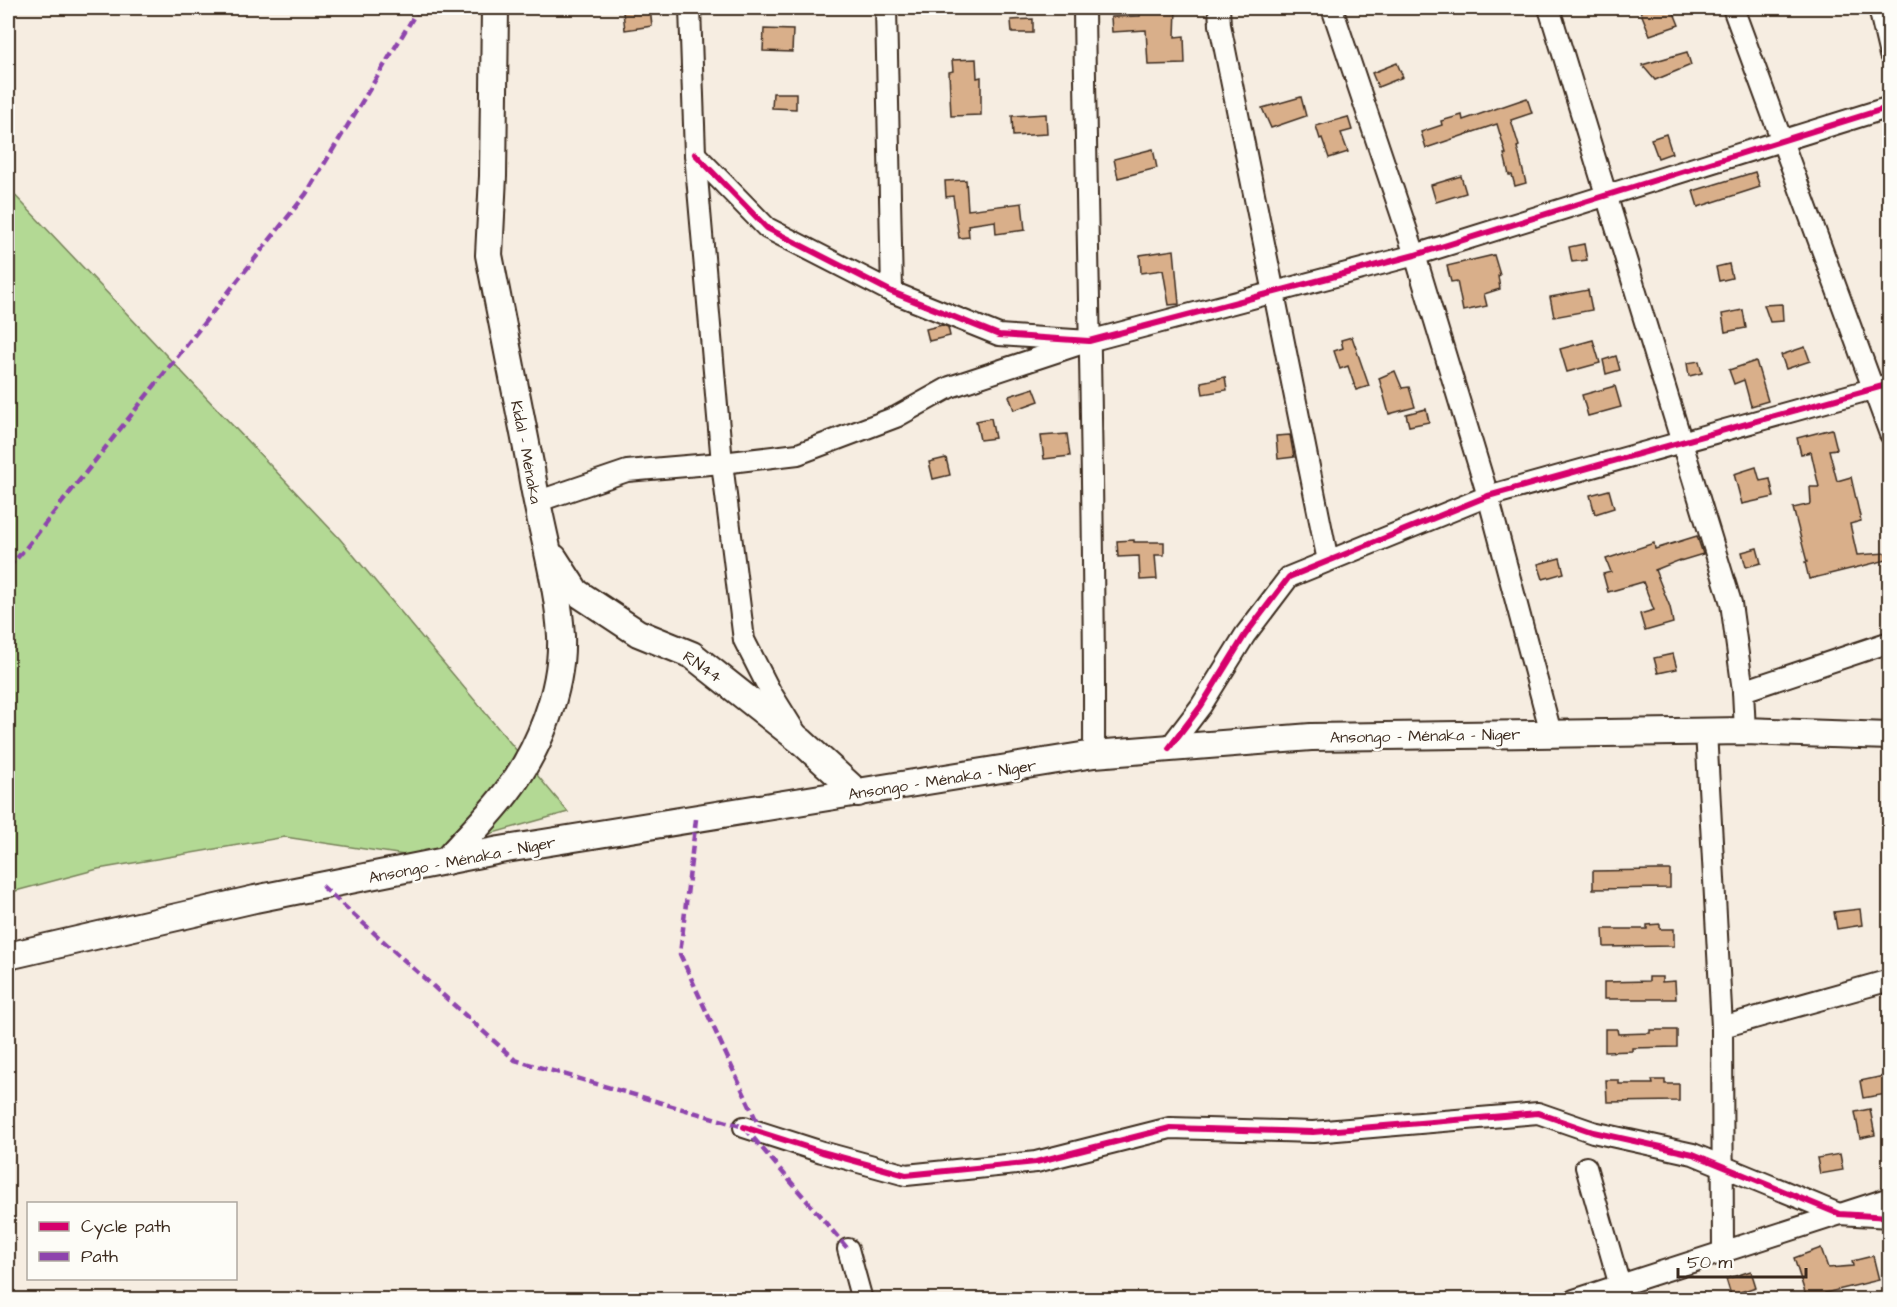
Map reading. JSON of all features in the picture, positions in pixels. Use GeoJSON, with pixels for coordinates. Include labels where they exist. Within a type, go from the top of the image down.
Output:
{"type":"FeatureCollection","features":[{"type":"Feature","properties":{"kind":"main road","name":"Kidal - Ménaka"},"geometry":{"type":"LineString","coordinates":[[446,861],[507,792],[535,748],[556,691],[561,636],[547,547],[536,502],[489,255],[493,176],[495,8]]}},
{"type":"Feature","properties":{"kind":"main road","name":"RN44"},"geometry":{"type":"LineString","coordinates":[[547,547],[576,592],[638,633],[692,655],[802,742],[858,793]]}},
{"type":"Feature","properties":{"kind":"main road","name":"Ansongo - Ménaka - Niger"},"geometry":{"type":"LineString","coordinates":[[8,956],[255,899],[500,850],[1095,754],[1311,737],[1706,731],[1890,736]]}},
{"type":"Feature","properties":{"kind":"street"},"geometry":{"type":"LineString","coordinates":[[690,8],[695,154],[722,463],[744,640],[770,691],[802,742]]}},
{"type":"Feature","properties":{"kind":"street"},"geometry":{"type":"LineString","coordinates":[[886,8],[892,292]]}},
{"type":"Feature","properties":{"kind":"street"},"geometry":{"type":"LineString","coordinates":[[1084,8],[1095,557],[1095,754]]}},
{"type":"Feature","properties":{"kind":"street"},"geometry":{"type":"LineString","coordinates":[[1219,8],[1220,25],[1328,561]]}},
{"type":"Feature","properties":{"kind":"street"},"geometry":{"type":"LineString","coordinates":[[1332,8],[1414,255],[1488,496],[1551,733]]}},
{"type":"Feature","properties":{"kind":"street"},"geometry":{"type":"LineString","coordinates":[[1549,8],[1731,603],[1743,691],[1745,731]]}},
{"type":"Feature","properties":{"kind":"street"},"geometry":{"type":"LineString","coordinates":[[1733,8],[1781,141],[1881,387],[1890,434]]}},
{"type":"Feature","properties":{"kind":"street"},"geometry":{"type":"LineString","coordinates":[[1879,8],[1890,55]]}},
{"type":"Feature","properties":{"kind":"street"},"geometry":{"type":"LineString","coordinates":[[536,502],[627,471],[798,454],[896,417],[950,387],[1089,341],[1414,255],[1890,107]]}},
{"type":"Feature","properties":{"kind":"street"},"geometry":{"type":"LineString","coordinates":[[695,154],[767,228],[892,292],[999,335],[1089,341]]}},
{"type":"Feature","properties":{"kind":"street"},"geometry":{"type":"LineString","coordinates":[[1168,748],[1201,706],[1245,635],[1289,577],[1488,496],[1881,387]]}},
{"type":"Feature","properties":{"kind":"street"},"geometry":{"type":"LineString","coordinates":[[1743,691],[1890,642]]}},
{"type":"Feature","properties":{"kind":"street"},"geometry":{"type":"LineString","coordinates":[[1706,731],[1722,1027],[1723,1251]]}},
{"type":"Feature","properties":{"kind":"street"},"geometry":{"type":"LineString","coordinates":[[1722,1027],[1890,980]]}},
{"type":"Feature","properties":{"kind":"street"},"geometry":{"type":"LineString","coordinates":[[744,1127],[822,1152],[906,1175],[1036,1162],[1170,1128],[1313,1132],[1538,1113],[1593,1132],[1693,1154],[1839,1214],[1890,1217]]}},
{"type":"Feature","properties":{"kind":"street"},"geometry":{"type":"LineString","coordinates":[[1586,1167],[1622,1292]]}},
{"type":"Feature","properties":{"kind":"street"},"geometry":{"type":"LineString","coordinates":[[1574,1299],[1622,1292],[1723,1251],[1890,1198]]}},
{"type":"Feature","properties":{"kind":"street"},"geometry":{"type":"LineString","coordinates":[[848,1249],[862,1299]]}},
{"type":"Feature","properties":{"kind":"green space"},"geometry":{"type":"Polygon","coordinates":[[[8,188],[340,539],[568,812],[411,856],[285,837],[98,869],[8,893],[8,188]]]}},
{"type":"Feature","properties":{"kind":"building"},"geometry":{"type":"Polygon","coordinates":[[[650,8],[652,26],[625,30],[623,12],[650,8]]]}},
{"type":"Feature","properties":{"kind":"building"},"geometry":{"type":"Polygon","coordinates":[[[1140,8],[1176,8],[1175,37],[1184,36],[1185,64],[1148,65],[1146,30],[1112,32],[1111,17],[1140,16],[1140,8]]]}},
{"type":"Feature","properties":{"kind":"building"},"geometry":{"type":"Polygon","coordinates":[[[1639,8],[1672,8],[1679,25],[1650,35],[1639,8]]]}},
{"type":"Feature","properties":{"kind":"building"},"geometry":{"type":"Polygon","coordinates":[[[1033,19],[1033,33],[1012,33],[1011,20],[1033,19]]]}},
{"type":"Feature","properties":{"kind":"building"},"geometry":{"type":"Polygon","coordinates":[[[764,29],[793,30],[792,52],[763,51],[764,29]]]}},
{"type":"Feature","properties":{"kind":"building"},"geometry":{"type":"Polygon","coordinates":[[[1687,52],[1691,65],[1655,80],[1642,65],[1687,52]]]}},
{"type":"Feature","properties":{"kind":"building"},"geometry":{"type":"Polygon","coordinates":[[[976,59],[977,78],[981,77],[981,115],[951,116],[949,72],[953,71],[952,60],[976,59]]]}},
{"type":"Feature","properties":{"kind":"building"},"geometry":{"type":"Polygon","coordinates":[[[1397,63],[1403,77],[1378,87],[1372,73],[1397,63]]]}},
{"type":"Feature","properties":{"kind":"building"},"geometry":{"type":"Polygon","coordinates":[[[773,93],[796,93],[796,109],[772,108],[773,93]]]}},
{"type":"Feature","properties":{"kind":"building"},"geometry":{"type":"Polygon","coordinates":[[[1301,97],[1306,116],[1271,128],[1262,108],[1301,97]]]}},
{"type":"Feature","properties":{"kind":"building"},"geometry":{"type":"Polygon","coordinates":[[[1527,98],[1532,113],[1511,120],[1526,183],[1515,186],[1512,175],[1509,175],[1504,154],[1506,154],[1497,124],[1426,148],[1421,132],[1442,125],[1441,121],[1462,115],[1463,120],[1527,98]]]}},
{"type":"Feature","properties":{"kind":"building"},"geometry":{"type":"Polygon","coordinates":[[[1046,114],[1047,134],[1013,136],[1012,116],[1046,114]]]}},
{"type":"Feature","properties":{"kind":"building"},"geometry":{"type":"Polygon","coordinates":[[[1348,117],[1352,130],[1341,133],[1348,152],[1329,158],[1316,126],[1348,117]]]}},
{"type":"Feature","properties":{"kind":"building"},"geometry":{"type":"Polygon","coordinates":[[[1666,134],[1672,153],[1658,158],[1651,139],[1666,134]]]}},
{"type":"Feature","properties":{"kind":"building"},"geometry":{"type":"Polygon","coordinates":[[[1153,149],[1157,168],[1118,178],[1114,159],[1153,149]]]}},
{"type":"Feature","properties":{"kind":"building"},"geometry":{"type":"Polygon","coordinates":[[[1755,172],[1760,187],[1698,207],[1693,191],[1755,172]]]}},
{"type":"Feature","properties":{"kind":"building"},"geometry":{"type":"Polygon","coordinates":[[[1461,176],[1466,193],[1436,202],[1431,185],[1461,176]]]}},
{"type":"Feature","properties":{"kind":"building"},"geometry":{"type":"Polygon","coordinates":[[[966,180],[968,210],[1022,203],[1025,230],[996,234],[995,221],[968,225],[969,237],[959,238],[953,196],[946,197],[945,181],[966,180]]]}},
{"type":"Feature","properties":{"kind":"building"},"geometry":{"type":"Polygon","coordinates":[[[1584,244],[1587,260],[1572,262],[1569,247],[1584,244]]]}},
{"type":"Feature","properties":{"kind":"building"},"geometry":{"type":"Polygon","coordinates":[[[1174,250],[1179,304],[1169,305],[1163,270],[1141,273],[1140,255],[1174,250]]]}},
{"type":"Feature","properties":{"kind":"building"},"geometry":{"type":"Polygon","coordinates":[[[1494,255],[1500,275],[1498,276],[1500,289],[1484,294],[1487,306],[1463,311],[1457,281],[1451,282],[1447,266],[1494,255]]]}},
{"type":"Feature","properties":{"kind":"building"},"geometry":{"type":"Polygon","coordinates":[[[1729,264],[1732,278],[1719,281],[1716,267],[1729,264]]]}},
{"type":"Feature","properties":{"kind":"building"},"geometry":{"type":"Polygon","coordinates":[[[1588,290],[1592,310],[1554,317],[1550,297],[1588,290]]]}},
{"type":"Feature","properties":{"kind":"building"},"geometry":{"type":"Polygon","coordinates":[[[1782,304],[1783,321],[1770,322],[1764,305],[1782,304]]]}},
{"type":"Feature","properties":{"kind":"building"},"geometry":{"type":"Polygon","coordinates":[[[1743,310],[1746,328],[1725,332],[1722,314],[1743,310]]]}},
{"type":"Feature","properties":{"kind":"building"},"geometry":{"type":"Polygon","coordinates":[[[942,325],[948,327],[950,336],[929,341],[926,329],[942,325]]]}},
{"type":"Feature","properties":{"kind":"building"},"geometry":{"type":"Polygon","coordinates":[[[1352,337],[1369,386],[1356,390],[1348,366],[1340,369],[1334,351],[1343,348],[1341,340],[1352,337]]]}},
{"type":"Feature","properties":{"kind":"building"},"geometry":{"type":"Polygon","coordinates":[[[1593,340],[1600,363],[1567,372],[1560,349],[1593,340]]]}},
{"type":"Feature","properties":{"kind":"building"},"geometry":{"type":"Polygon","coordinates":[[[1805,347],[1810,361],[1786,369],[1781,355],[1805,347]]]}},
{"type":"Feature","properties":{"kind":"building"},"geometry":{"type":"Polygon","coordinates":[[[1616,356],[1620,370],[1606,374],[1603,360],[1616,356]]]}},
{"type":"Feature","properties":{"kind":"building"},"geometry":{"type":"Polygon","coordinates":[[[1699,361],[1702,373],[1689,376],[1687,363],[1699,361]]]}},
{"type":"Feature","properties":{"kind":"building"},"geometry":{"type":"Polygon","coordinates":[[[1756,361],[1768,401],[1751,406],[1744,380],[1734,384],[1729,370],[1756,361]]]}},
{"type":"Feature","properties":{"kind":"building"},"geometry":{"type":"Polygon","coordinates":[[[1395,371],[1402,388],[1409,387],[1415,407],[1389,414],[1379,378],[1395,371]]]}},
{"type":"Feature","properties":{"kind":"building"},"geometry":{"type":"Polygon","coordinates":[[[1225,377],[1227,390],[1203,394],[1201,382],[1225,377]]]}},
{"type":"Feature","properties":{"kind":"building"},"geometry":{"type":"Polygon","coordinates":[[[1615,386],[1621,407],[1588,416],[1582,395],[1615,386]]]}},
{"type":"Feature","properties":{"kind":"building"},"geometry":{"type":"Polygon","coordinates":[[[1034,388],[1039,401],[1014,410],[1009,396],[1034,388]]]}},
{"type":"Feature","properties":{"kind":"building"},"geometry":{"type":"Polygon","coordinates":[[[1426,409],[1429,422],[1409,426],[1406,414],[1426,409]]]}},
{"type":"Feature","properties":{"kind":"building"},"geometry":{"type":"Polygon","coordinates":[[[991,418],[995,438],[980,440],[976,421],[991,418]]]}},
{"type":"Feature","properties":{"kind":"building"},"geometry":{"type":"Polygon","coordinates":[[[1832,429],[1837,449],[1829,450],[1837,481],[1851,477],[1861,521],[1850,524],[1857,555],[1886,553],[1887,560],[1809,579],[1793,508],[1811,504],[1810,487],[1819,487],[1811,452],[1801,454],[1797,438],[1832,429]]]}},
{"type":"Feature","properties":{"kind":"building"},"geometry":{"type":"Polygon","coordinates":[[[1067,434],[1070,456],[1044,459],[1041,436],[1067,434]]]}},
{"type":"Feature","properties":{"kind":"building"},"geometry":{"type":"Polygon","coordinates":[[[1290,435],[1294,457],[1278,459],[1276,436],[1290,435]]]}},
{"type":"Feature","properties":{"kind":"building"},"geometry":{"type":"Polygon","coordinates":[[[946,458],[950,475],[933,479],[929,462],[946,458]]]}},
{"type":"Feature","properties":{"kind":"building"},"geometry":{"type":"Polygon","coordinates":[[[1756,467],[1760,481],[1770,479],[1774,497],[1742,504],[1734,474],[1756,467]]]}},
{"type":"Feature","properties":{"kind":"building"},"geometry":{"type":"Polygon","coordinates":[[[1609,490],[1614,508],[1595,514],[1590,495],[1609,490]]]}},
{"type":"Feature","properties":{"kind":"building"},"geometry":{"type":"Polygon","coordinates":[[[1697,536],[1703,554],[1655,570],[1670,607],[1673,623],[1645,631],[1640,614],[1654,610],[1643,582],[1608,592],[1603,574],[1611,572],[1606,559],[1654,543],[1655,549],[1697,536]]]}},
{"type":"Feature","properties":{"kind":"building"},"geometry":{"type":"Polygon","coordinates":[[[1134,540],[1134,542],[1164,542],[1164,555],[1155,555],[1157,579],[1140,580],[1139,556],[1118,557],[1117,541],[1134,540]]]}},
{"type":"Feature","properties":{"kind":"building"},"geometry":{"type":"Polygon","coordinates":[[[1757,548],[1761,563],[1746,567],[1742,552],[1757,548]]]}},
{"type":"Feature","properties":{"kind":"building"},"geometry":{"type":"Polygon","coordinates":[[[1560,558],[1564,573],[1543,579],[1538,564],[1560,558]]]}},
{"type":"Feature","properties":{"kind":"building"},"geometry":{"type":"Polygon","coordinates":[[[1673,654],[1677,669],[1658,673],[1654,658],[1673,654]]]}},
{"type":"Feature","properties":{"kind":"building"},"geometry":{"type":"Polygon","coordinates":[[[1670,870],[1670,888],[1593,889],[1593,871],[1670,870]]]}},
{"type":"Feature","properties":{"kind":"building"},"geometry":{"type":"Polygon","coordinates":[[[1860,909],[1862,925],[1837,929],[1834,912],[1860,909]]]}},
{"type":"Feature","properties":{"kind":"building"},"geometry":{"type":"Polygon","coordinates":[[[1660,924],[1660,929],[1674,929],[1674,946],[1604,947],[1603,929],[1647,929],[1647,925],[1660,924]]]}},
{"type":"Feature","properties":{"kind":"building"},"geometry":{"type":"Polygon","coordinates":[[[1649,977],[1662,977],[1662,982],[1675,981],[1676,999],[1604,999],[1604,982],[1649,981],[1649,977]]]}},
{"type":"Feature","properties":{"kind":"building"},"geometry":{"type":"Polygon","coordinates":[[[1605,1029],[1617,1029],[1618,1034],[1650,1033],[1650,1030],[1677,1030],[1677,1047],[1632,1048],[1632,1051],[1605,1052],[1605,1029]]]}},
{"type":"Feature","properties":{"kind":"building"},"geometry":{"type":"Polygon","coordinates":[[[1884,1076],[1887,1094],[1863,1098],[1860,1081],[1884,1076]]]}},
{"type":"Feature","properties":{"kind":"building"},"geometry":{"type":"Polygon","coordinates":[[[1606,1080],[1619,1080],[1619,1084],[1653,1084],[1652,1080],[1665,1080],[1665,1084],[1679,1084],[1679,1101],[1607,1102],[1606,1080]]]}},
{"type":"Feature","properties":{"kind":"building"},"geometry":{"type":"Polygon","coordinates":[[[1870,1109],[1875,1135],[1860,1138],[1855,1112],[1870,1109]]]}},
{"type":"Feature","properties":{"kind":"building"},"geometry":{"type":"Polygon","coordinates":[[[1840,1154],[1843,1170],[1820,1174],[1817,1158],[1840,1154]]]}},
{"type":"Feature","properties":{"kind":"building"},"geometry":{"type":"Polygon","coordinates":[[[1821,1248],[1828,1268],[1853,1266],[1852,1261],[1873,1256],[1879,1280],[1807,1299],[1794,1258],[1821,1248]]]}},
{"type":"Feature","properties":{"kind":"building"},"geometry":{"type":"Polygon","coordinates":[[[1751,1271],[1756,1287],[1731,1295],[1726,1279],[1751,1271]]]}},
{"type":"Feature","properties":{"kind":"marked path"},"geometry":{"type":"LineString","coordinates":[[8,568],[306,194],[419,8]]}},
{"type":"Feature","properties":{"kind":"marked path"},"geometry":{"type":"LineString","coordinates":[[696,819],[680,954],[763,1135]]}},
{"type":"Feature","properties":{"kind":"marked path"},"geometry":{"type":"LineString","coordinates":[[322,886],[515,1060],[744,1127],[848,1249]]}},
{"type":"Feature","properties":{"kind":"cycle path"},"geometry":{"type":"LineString","coordinates":[[695,154],[767,228],[892,292],[999,335],[1089,341],[1415,255],[1890,107]]}},
{"type":"Feature","properties":{"kind":"cycle path"},"geometry":{"type":"LineString","coordinates":[[1169,748],[1201,706],[1245,635],[1289,577],[1488,496],[1890,384]]}},
{"type":"Feature","properties":{"kind":"cycle path"},"geometry":{"type":"LineString","coordinates":[[744,1127],[822,1152],[906,1175],[1036,1162],[1170,1128],[1313,1132],[1538,1113],[1593,1132],[1693,1154],[1839,1214],[1890,1217]]}}]}
